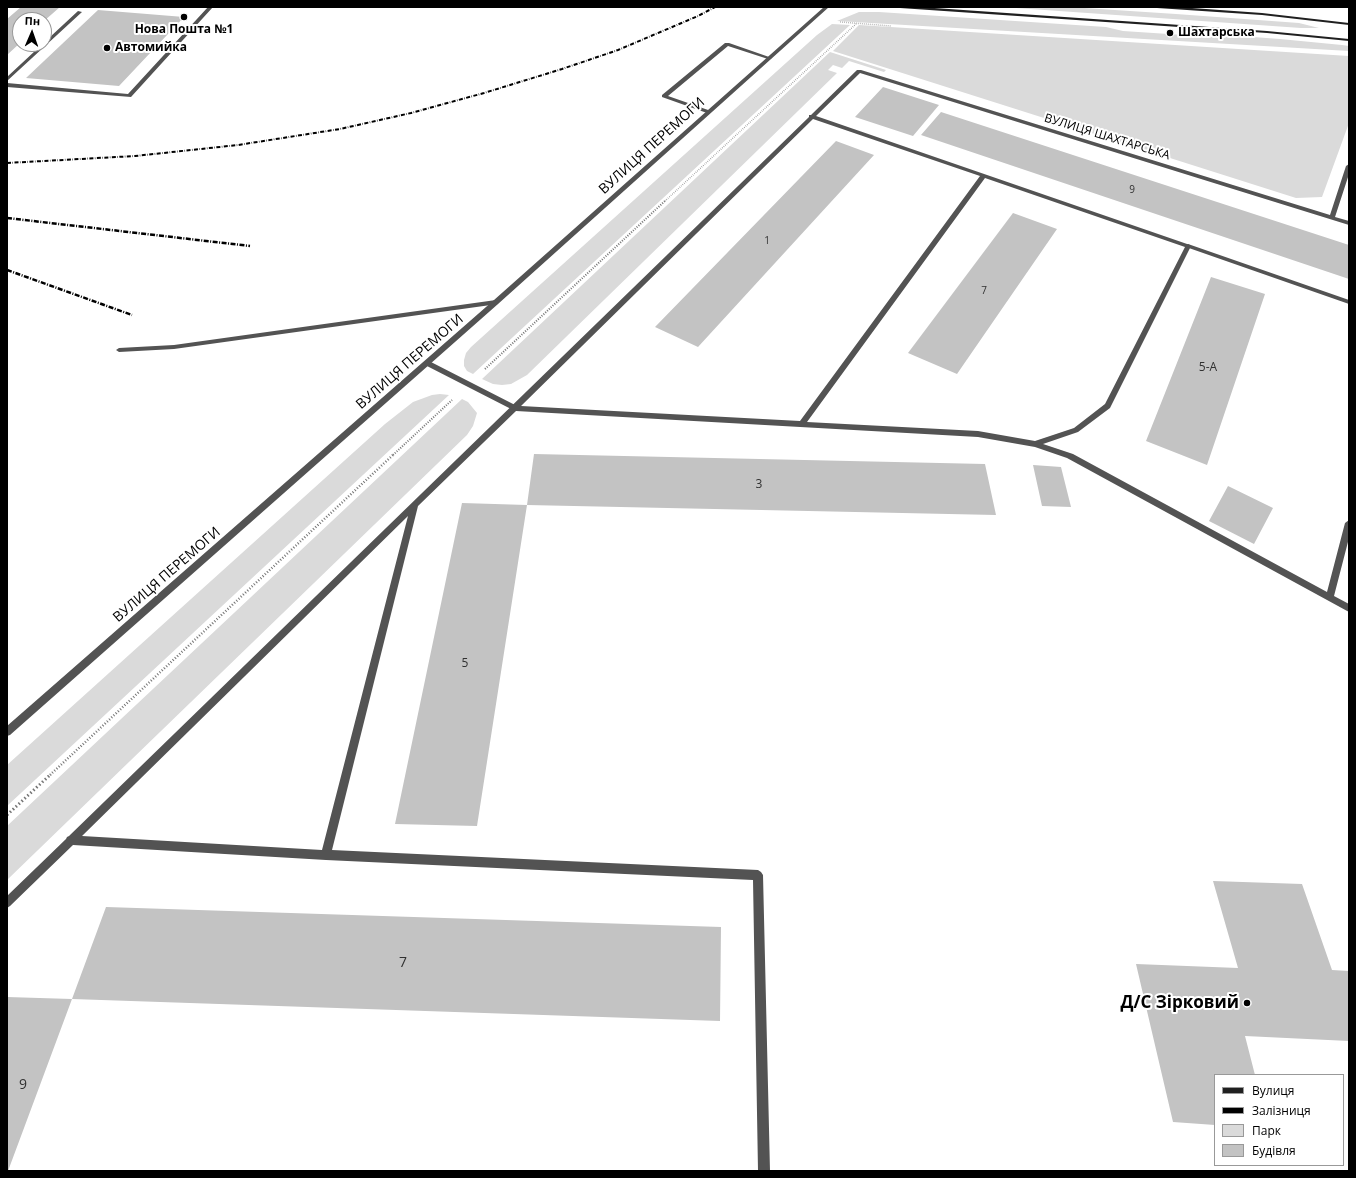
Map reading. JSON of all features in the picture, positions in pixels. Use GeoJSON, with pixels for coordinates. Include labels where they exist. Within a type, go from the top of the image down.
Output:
{"type":"FeatureCollection","features":[{"type":"Feature","properties":{"kind":"street"},"geometry":{"type":"LineString","coordinates":[[7,85],[129,96],[211,7]]}},
{"type":"Feature","properties":{"kind":"street","name":"ВУЛИЦЯ ПЕРЕМОГИ"},"geometry":{"type":"LineString","coordinates":[[7,732],[496,302],[827,7]]}},
{"type":"Feature","properties":{"kind":"street"},"geometry":{"type":"LineString","coordinates":[[900,7],[1299,34],[1349,40]]}},
{"type":"Feature","properties":{"kind":"street"},"geometry":{"type":"LineString","coordinates":[[1157,7],[1262,14],[1349,24]]}},
{"type":"Feature","properties":{"kind":"street"},"geometry":{"type":"LineString","coordinates":[[7,80],[80,12]]}},
{"type":"Feature","properties":{"kind":"street"},"geometry":{"type":"LineString","coordinates":[[709,112],[664,96],[727,44],[770,58]]}},
{"type":"Feature","properties":{"kind":"street","name":"ВУЛИЦЯ ШАХТАРСЬКА"},"geometry":{"type":"LineString","coordinates":[[811,116],[859,71],[1349,223]]}},
{"type":"Feature","properties":{"kind":"street"},"geometry":{"type":"LineString","coordinates":[[7,904],[70,840],[515,408],[811,116],[1349,302]]}},
{"type":"Feature","properties":{"kind":"street"},"geometry":{"type":"LineString","coordinates":[[1332,218],[1349,166]]}},
{"type":"Feature","properties":{"kind":"street"},"geometry":{"type":"LineString","coordinates":[[800,425],[983,176]]}},
{"type":"Feature","properties":{"kind":"street"},"geometry":{"type":"LineString","coordinates":[[1035,444],[1076,430],[1108,406],[1188,246]]}},
{"type":"Feature","properties":{"kind":"street"},"geometry":{"type":"LineString","coordinates":[[119,350],[174,347],[496,302]]}},
{"type":"Feature","properties":{"kind":"street"},"geometry":{"type":"LineString","coordinates":[[427,363],[515,408],[978,434],[1035,444],[1070,456],[1349,608]]}},
{"type":"Feature","properties":{"kind":"street"},"geometry":{"type":"LineString","coordinates":[[326,855],[415,504]]}},
{"type":"Feature","properties":{"kind":"street"},"geometry":{"type":"LineString","coordinates":[[1330,597],[1349,523]]}},
{"type":"Feature","properties":{"kind":"street"},"geometry":{"type":"LineString","coordinates":[[70,840],[326,855],[758,875],[764,1171]]}},
{"type":"Feature","properties":{"kind":"path"},"geometry":{"type":"LineString","coordinates":[[7,815],[856,24]]}},
{"type":"Feature","properties":{"kind":"green space"},"geometry":{"type":"Polygon","coordinates":[[[1002,7],[1069,7],[1176,14],[1299,23],[1319,28],[1301,28],[1002,7]]]}},
{"type":"Feature","properties":{"kind":"green space"},"geometry":{"type":"Polygon","coordinates":[[[859,12],[879,12],[1106,27],[1123,31],[1214,37],[1226,35],[1280,39],[1349,46],[1349,51],[837,21],[859,12]]]}},
{"type":"Feature","properties":{"kind":"green space"},"geometry":{"type":"Polygon","coordinates":[[[832,24],[850,25],[473,374],[467,371],[464,366],[464,360],[466,353],[471,347],[817,35],[832,24]]]}},
{"type":"Feature","properties":{"kind":"green space"},"geometry":{"type":"Polygon","coordinates":[[[859,25],[1349,56],[1349,123],[1322,197],[1296,198],[833,51],[859,25]]]}},
{"type":"Feature","properties":{"kind":"green space"},"geometry":{"type":"Polygon","coordinates":[[[830,52],[886,70],[884,72],[849,61],[842,68],[833,65],[828,70],[837,73],[527,375],[511,384],[502,385],[493,384],[482,379],[830,52]]]}},
{"type":"Feature","properties":{"kind":"green space"},"geometry":{"type":"Polygon","coordinates":[[[432,395],[449,395],[7,806],[7,765],[385,424],[413,402],[432,395]]]}},
{"type":"Feature","properties":{"kind":"green space"},"geometry":{"type":"Polygon","coordinates":[[[462,399],[468,402],[477,413],[473,426],[467,435],[7,880],[7,826],[462,399]]]}},
{"type":"Feature","properties":{"kind":"building"},"geometry":{"type":"Polygon","coordinates":[[[21,7],[60,7],[52,14],[52,12],[15,12],[21,7]]]}},
{"type":"Feature","properties":{"kind":"building","name":"Автомийка"},"geometry":{"type":"Polygon","coordinates":[[[98,10],[184,17],[119,86],[26,78],[98,10]]]}},
{"type":"Feature","properties":{"kind":"building"},"geometry":{"type":"Polygon","coordinates":[[[12,15],[12,50],[7,55],[7,19],[12,15]]]}},
{"type":"Feature","properties":{"kind":"building"},"geometry":{"type":"Polygon","coordinates":[[[883,87],[939,105],[913,136],[855,117],[883,87]]]}},
{"type":"Feature","properties":{"kind":"building"},"geometry":{"type":"Polygon","coordinates":[[[941,112],[1349,245],[1349,279],[921,135],[941,112]]]}},
{"type":"Feature","properties":{"kind":"building"},"geometry":{"type":"Polygon","coordinates":[[[836,141],[874,155],[698,347],[655,327],[836,141]]]}},
{"type":"Feature","properties":{"kind":"building"},"geometry":{"type":"Polygon","coordinates":[[[1013,213],[1057,229],[957,374],[908,353],[1013,213]]]}},
{"type":"Feature","properties":{"kind":"building"},"geometry":{"type":"Polygon","coordinates":[[[1211,277],[1265,294],[1207,465],[1146,441],[1211,277]]]}},
{"type":"Feature","properties":{"kind":"building"},"geometry":{"type":"Polygon","coordinates":[[[534,454],[985,464],[996,515],[527,505],[534,454]]]}},
{"type":"Feature","properties":{"kind":"building"},"geometry":{"type":"Polygon","coordinates":[[[1033,465],[1061,467],[1071,507],[1042,506],[1033,465]]]}},
{"type":"Feature","properties":{"kind":"building"},"geometry":{"type":"Polygon","coordinates":[[[1228,486],[1273,508],[1254,544],[1209,521],[1228,486]]]}},
{"type":"Feature","properties":{"kind":"building"},"geometry":{"type":"Polygon","coordinates":[[[462,503],[527,505],[477,826],[395,824],[462,503]]]}},
{"type":"Feature","properties":{"kind":"building","name":"Д/С Зірковий"},"geometry":{"type":"Polygon","coordinates":[[[1213,881],[1302,884],[1332,970],[1349,971],[1349,1041],[1245,1036],[1255,1074],[1214,1074],[1214,1125],[1173,1122],[1136,964],[1238,968],[1213,881]]]}},
{"type":"Feature","properties":{"kind":"building"},"geometry":{"type":"Polygon","coordinates":[[[106,907],[721,927],[720,1021],[72,999],[106,907]]]}},
{"type":"Feature","properties":{"kind":"building"},"geometry":{"type":"Polygon","coordinates":[[[7,997],[72,999],[8,1171],[7,1171],[7,997]]]}},
{"type":"Feature","properties":{"kind":"railway"},"geometry":{"type":"LineString","coordinates":[[7,163],[135,156],[238,145],[340,129],[411,113],[484,93],[562,69],[618,50],[698,16],[715,7]]}},
{"type":"Feature","properties":{"kind":"railway"},"geometry":{"type":"LineString","coordinates":[[7,218],[250,246]]}},
{"type":"Feature","properties":{"kind":"railway"},"geometry":{"type":"LineString","coordinates":[[7,270],[132,315]]}},
{"type":"Feature","properties":{"kind":"place","name":"Нова Пошта №1"},"geometry":{"type":"Point","coordinates":[184,17]}},
{"type":"Feature","properties":{"kind":"place","name":"Шахтарська"},"geometry":{"type":"Point","coordinates":[1170,33]}},
{"type":"Feature","properties":{"kind":"place","name":"Автомийка"},"geometry":{"type":"Point","coordinates":[107,48]}},
{"type":"Feature","properties":{"kind":"place","name":"Д/С Зірковий"},"geometry":{"type":"Point","coordinates":[1247,1003]}}]}
